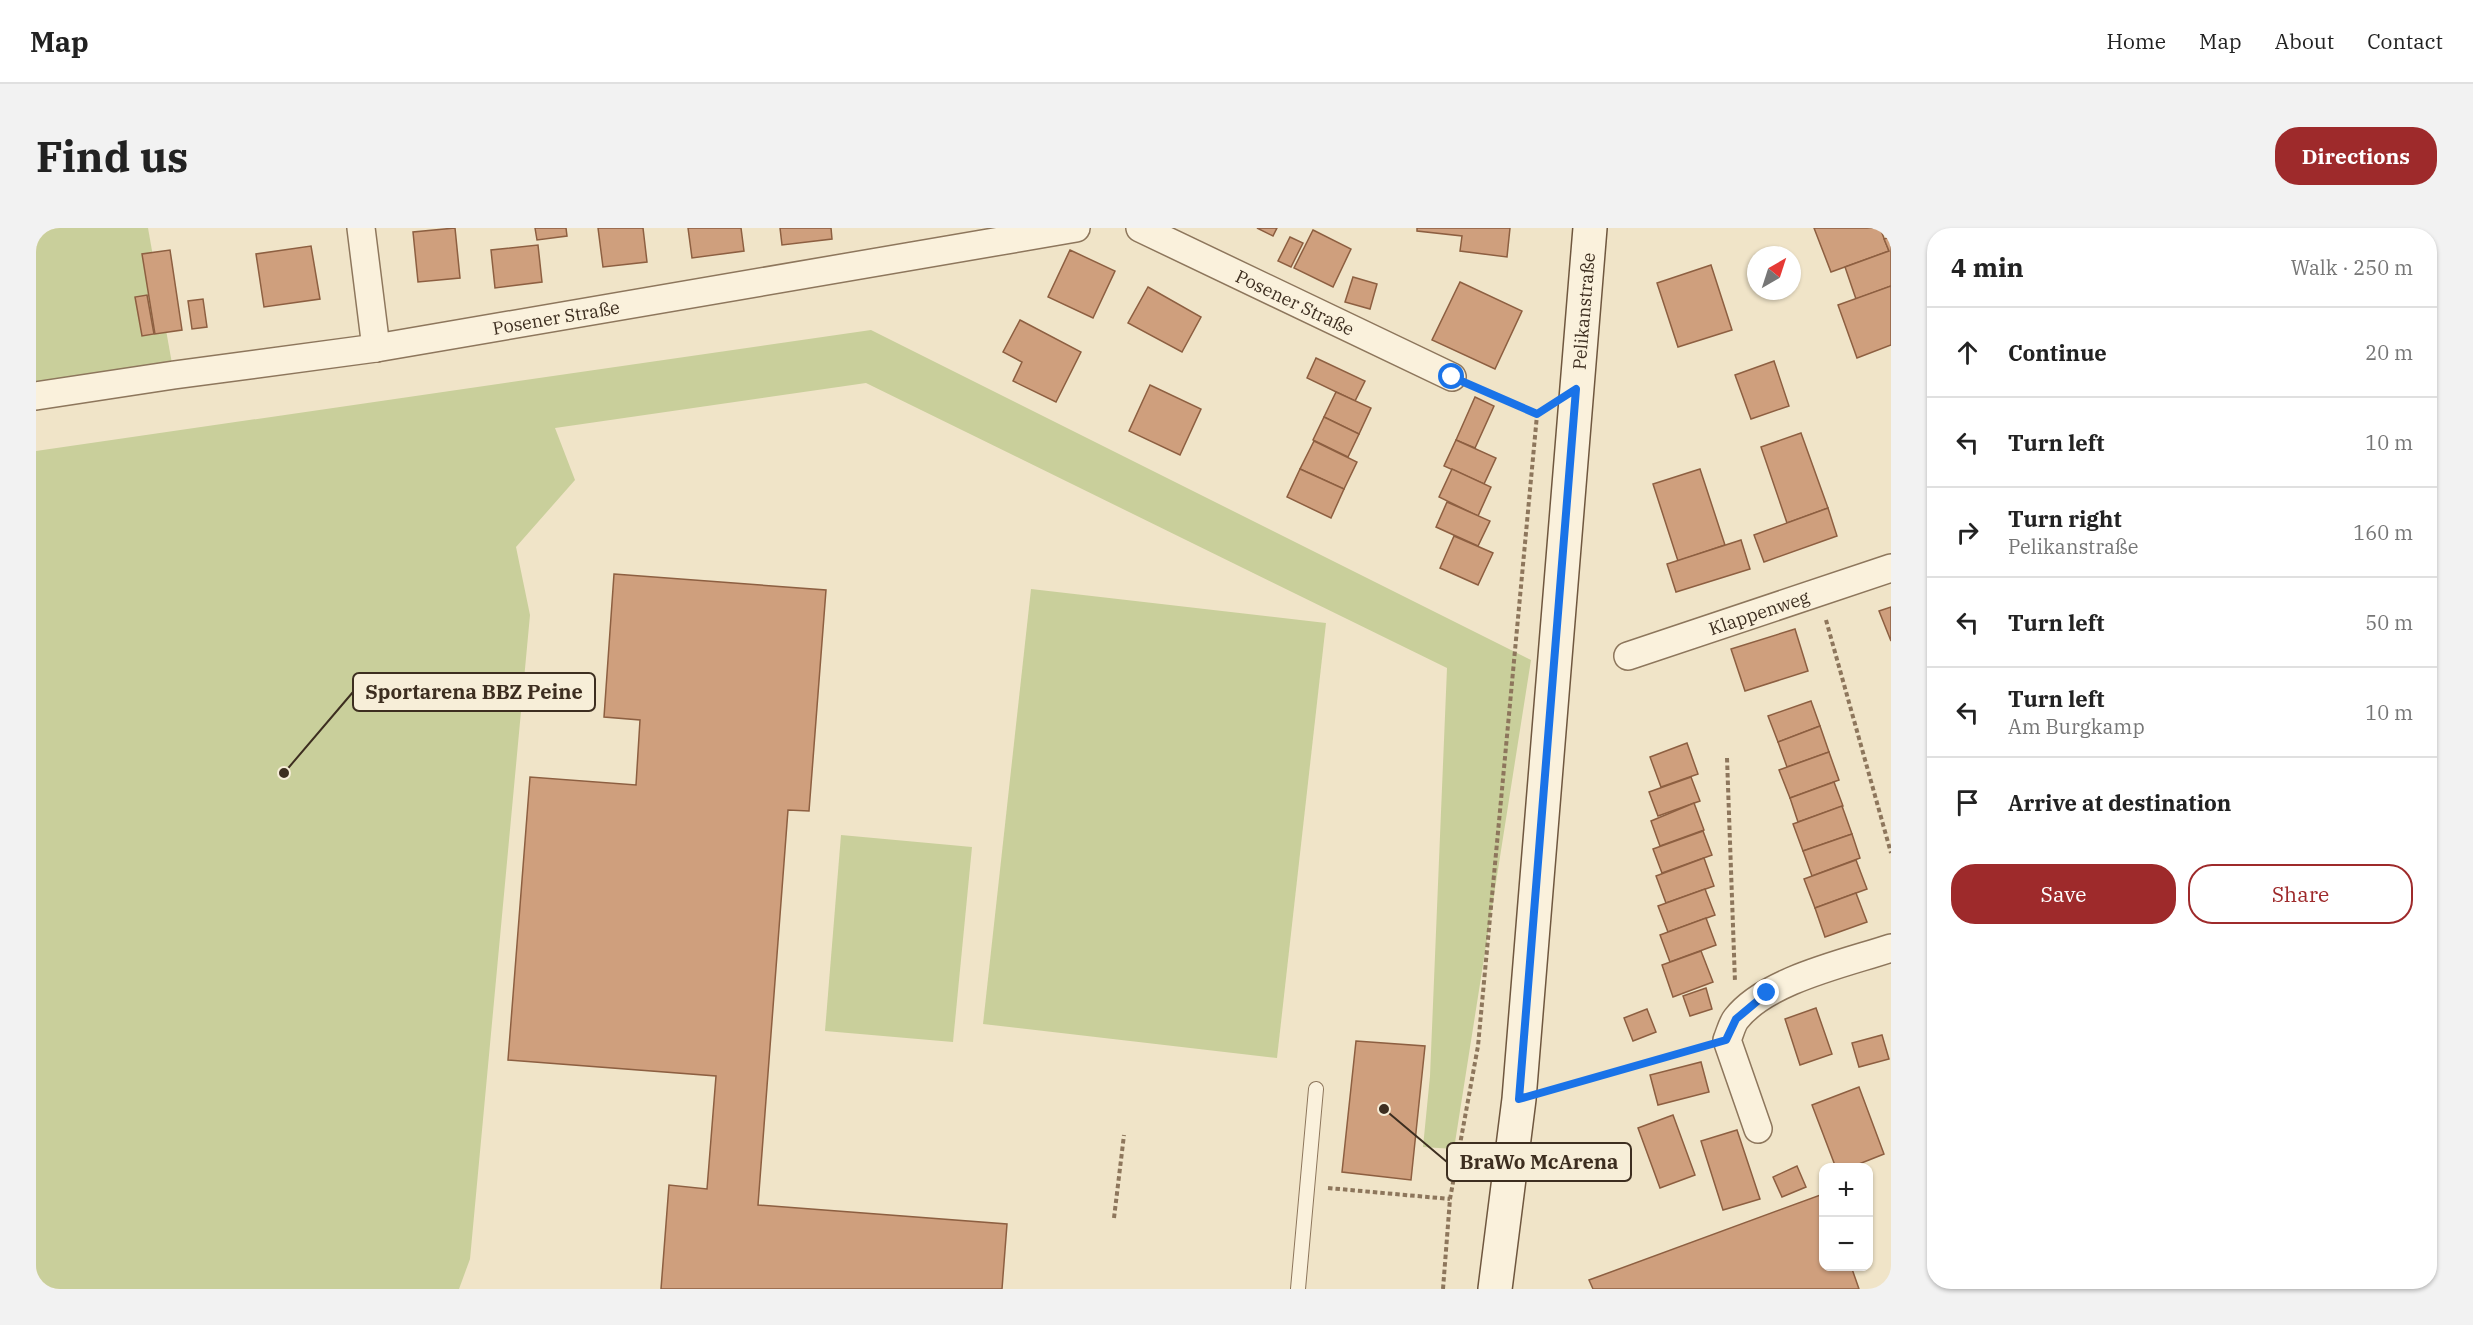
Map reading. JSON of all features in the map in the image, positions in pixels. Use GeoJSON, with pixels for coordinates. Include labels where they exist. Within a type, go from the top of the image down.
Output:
{"type":"FeatureCollection","features":[{"type":"Feature","properties":{"kind":"main road","name":"Pelikanstraße"},"geometry":{"type":"LineString","coordinates":[[1494,1289],[1519,1099],[1590,228]]}},
{"type":"Feature","properties":{"kind":"street"},"geometry":{"type":"LineString","coordinates":[[361,228],[376,348]]}},
{"type":"Feature","properties":{"kind":"street","name":"Posener Straße"},"geometry":{"type":"LineString","coordinates":[[36,396],[376,348],[1076,228]]}},
{"type":"Feature","properties":{"kind":"street","name":"Posener Straße"},"geometry":{"type":"LineString","coordinates":[[1140,228],[1452,377]]}},
{"type":"Feature","properties":{"kind":"street","name":"Klappenweg"},"geometry":{"type":"LineString","coordinates":[[1628,656],[1891,568]]}},
{"type":"Feature","properties":{"kind":"street"},"geometry":{"type":"LineString","coordinates":[[1758,1128],[1731,1029],[1767,993],[1804,977],[1891,948]]}},
{"type":"Feature","properties":{"kind":"lane"},"geometry":{"type":"LineString","coordinates":[[1298,1289],[1316,1089]]}},
{"type":"Feature","properties":{"kind":"path"},"geometry":{"type":"LineString","coordinates":[[1452,377],[1537,414]]}},
{"type":"Feature","properties":{"kind":"path"},"geometry":{"type":"LineString","coordinates":[[1537,414],[1576,389]]}},
{"type":"Feature","properties":{"kind":"path"},"geometry":{"type":"LineString","coordinates":[[1443,1289],[1450,1199],[1478,1046],[1537,414]]}},
{"type":"Feature","properties":{"kind":"path"},"geometry":{"type":"LineString","coordinates":[[1818,592],[1891,853]]}},
{"type":"Feature","properties":{"kind":"path"},"geometry":{"type":"LineString","coordinates":[[1519,1099],[1731,1029],[1727,758]]}},
{"type":"Feature","properties":{"kind":"path"},"geometry":{"type":"LineString","coordinates":[[1114,1218],[1124,1135]]}},
{"type":"Feature","properties":{"kind":"path"},"geometry":{"type":"LineString","coordinates":[[1307,1186],[1450,1199]]}},
{"type":"Feature","properties":{"kind":"green space"},"geometry":{"type":"Polygon","coordinates":[[[36,228],[148,228],[174,375],[36,396],[36,228]]]}},
{"type":"Feature","properties":{"kind":"green space"},"geometry":{"type":"Polygon","coordinates":[[[871,330],[1531,660],[1454,1149],[1423,1147],[1430,1076],[1447,668],[866,383],[555,428],[575,480],[516,547],[530,615],[470,1259],[459,1289],[36,1289],[36,451],[871,330]]]}},
{"type":"Feature","properties":{"kind":"green space"},"geometry":{"type":"Polygon","coordinates":[[[1031,589],[1326,623],[1277,1058],[983,1024],[1031,589]]]}},
{"type":"Feature","properties":{"kind":"green space"},"geometry":{"type":"Polygon","coordinates":[[[841,835],[972,847],[953,1042],[825,1031],[841,835]]]}},
{"type":"Feature","properties":{"kind":"building"},"geometry":{"type":"Polygon","coordinates":[[[455,228],[460,278],[418,282],[413,232],[455,228]]]}},
{"type":"Feature","properties":{"kind":"building"},"geometry":{"type":"Polygon","coordinates":[[[535,228],[566,228],[567,236],[537,240],[535,228]]]}},
{"type":"Feature","properties":{"kind":"building"},"geometry":{"type":"Polygon","coordinates":[[[598,228],[643,228],[647,262],[603,267],[598,228]]]}},
{"type":"Feature","properties":{"kind":"building"},"geometry":{"type":"Polygon","coordinates":[[[688,228],[741,228],[744,251],[692,258],[688,228]]]}},
{"type":"Feature","properties":{"kind":"building"},"geometry":{"type":"Polygon","coordinates":[[[780,228],[831,228],[832,239],[782,245],[780,228]]]}},
{"type":"Feature","properties":{"kind":"building"},"geometry":{"type":"Polygon","coordinates":[[[1257,228],[1277,228],[1273,236],[1257,228]]]}},
{"type":"Feature","properties":{"kind":"building"},"geometry":{"type":"Polygon","coordinates":[[[1417,228],[1510,228],[1507,257],[1460,251],[1462,236],[1417,231],[1417,228]]]}},
{"type":"Feature","properties":{"kind":"building"},"geometry":{"type":"Polygon","coordinates":[[[1814,228],[1880,228],[1889,251],[1831,272],[1814,228]]]}},
{"type":"Feature","properties":{"kind":"building"},"geometry":{"type":"Polygon","coordinates":[[[1313,230],[1351,249],[1333,287],[1294,268],[1313,230]]]}},
{"type":"Feature","properties":{"kind":"building"},"geometry":{"type":"Polygon","coordinates":[[[1290,237],[1303,243],[1291,267],[1278,261],[1290,237]]]}},
{"type":"Feature","properties":{"kind":"building"},"geometry":{"type":"Polygon","coordinates":[[[1891,237],[1891,286],[1856,299],[1845,267],[1889,251],[1884,239],[1891,237]]]}},
{"type":"Feature","properties":{"kind":"building"},"geometry":{"type":"Polygon","coordinates":[[[538,245],[542,282],[495,288],[491,250],[538,245]]]}},
{"type":"Feature","properties":{"kind":"building"},"geometry":{"type":"Polygon","coordinates":[[[311,246],[320,299],[264,307],[256,254],[311,246]]]}},
{"type":"Feature","properties":{"kind":"building"},"geometry":{"type":"Polygon","coordinates":[[[170,250],[182,330],[155,334],[142,254],[170,250]]]}},
{"type":"Feature","properties":{"kind":"building"},"geometry":{"type":"Polygon","coordinates":[[[1070,250],[1115,271],[1093,318],[1048,297],[1070,250]]]}},
{"type":"Feature","properties":{"kind":"building"},"geometry":{"type":"Polygon","coordinates":[[[1711,265],[1732,330],[1678,347],[1657,283],[1711,265]]]}},
{"type":"Feature","properties":{"kind":"building"},"geometry":{"type":"Polygon","coordinates":[[[1353,277],[1377,284],[1370,309],[1345,302],[1353,277]]]}},
{"type":"Feature","properties":{"kind":"building"},"geometry":{"type":"Polygon","coordinates":[[[1460,282],[1522,311],[1495,369],[1432,340],[1460,282]]]}},
{"type":"Feature","properties":{"kind":"building"},"geometry":{"type":"Polygon","coordinates":[[[1891,286],[1891,345],[1857,358],[1838,305],[1891,286]]]}},
{"type":"Feature","properties":{"kind":"building"},"geometry":{"type":"Polygon","coordinates":[[[1148,287],[1201,317],[1182,352],[1128,323],[1148,287]]]}},
{"type":"Feature","properties":{"kind":"building"},"geometry":{"type":"Polygon","coordinates":[[[147,295],[154,334],[142,336],[135,297],[147,295]]]}},
{"type":"Feature","properties":{"kind":"building"},"geometry":{"type":"Polygon","coordinates":[[[203,299],[207,327],[192,329],[188,301],[203,299]]]}},
{"type":"Feature","properties":{"kind":"building"},"geometry":{"type":"Polygon","coordinates":[[[1020,320],[1081,352],[1056,402],[1013,381],[1022,362],[1003,352],[1020,320]]]}},
{"type":"Feature","properties":{"kind":"building"},"geometry":{"type":"Polygon","coordinates":[[[1316,358],[1365,381],[1355,401],[1307,378],[1316,358]]]}},
{"type":"Feature","properties":{"kind":"building"},"geometry":{"type":"Polygon","coordinates":[[[1774,361],[1789,406],[1751,419],[1735,375],[1774,361]]]}},
{"type":"Feature","properties":{"kind":"building"},"geometry":{"type":"Polygon","coordinates":[[[1150,385],[1201,409],[1180,455],[1129,431],[1150,385]]]}},
{"type":"Feature","properties":{"kind":"building"},"geometry":{"type":"Polygon","coordinates":[[[1336,392],[1371,408],[1359,434],[1324,417],[1336,392]]]}},
{"type":"Feature","properties":{"kind":"building"},"geometry":{"type":"Polygon","coordinates":[[[1475,397],[1494,406],[1475,448],[1456,440],[1475,397]]]}},
{"type":"Feature","properties":{"kind":"building"},"geometry":{"type":"Polygon","coordinates":[[[1324,417],[1359,434],[1348,457],[1313,440],[1324,417]]]}},
{"type":"Feature","properties":{"kind":"building"},"geometry":{"type":"Polygon","coordinates":[[[1801,433],[1828,508],[1787,523],[1761,447],[1801,433]]]}},
{"type":"Feature","properties":{"kind":"building"},"geometry":{"type":"Polygon","coordinates":[[[1456,440],[1496,458],[1484,484],[1444,466],[1456,440]]]}},
{"type":"Feature","properties":{"kind":"building"},"geometry":{"type":"Polygon","coordinates":[[[1314,441],[1357,462],[1344,489],[1300,469],[1314,441]]]}},
{"type":"Feature","properties":{"kind":"building"},"geometry":{"type":"Polygon","coordinates":[[[1300,469],[1344,489],[1331,518],[1287,497],[1300,469]]]}},
{"type":"Feature","properties":{"kind":"building"},"geometry":{"type":"Polygon","coordinates":[[[1452,469],[1491,487],[1478,516],[1439,497],[1452,469]]]}},
{"type":"Feature","properties":{"kind":"building"},"geometry":{"type":"Polygon","coordinates":[[[1700,469],[1725,545],[1678,561],[1653,484],[1700,469]]]}},
{"type":"Feature","properties":{"kind":"building"},"geometry":{"type":"Polygon","coordinates":[[[1447,502],[1490,521],[1478,546],[1436,527],[1447,502]]]}},
{"type":"Feature","properties":{"kind":"building"},"geometry":{"type":"Polygon","coordinates":[[[1828,508],[1837,536],[1764,562],[1754,535],[1828,508]]]}},
{"type":"Feature","properties":{"kind":"building"},"geometry":{"type":"Polygon","coordinates":[[[1454,536],[1493,553],[1478,585],[1440,568],[1454,536]]]}},
{"type":"Feature","properties":{"kind":"building"},"geometry":{"type":"Polygon","coordinates":[[[1741,540],[1750,569],[1676,592],[1667,564],[1741,540]]]}},
{"type":"Feature","properties":{"kind":"building"},"geometry":{"type":"Polygon","coordinates":[[[614,574],[826,590],[809,811],[788,810],[758,1205],[1007,1224],[1002,1289],[661,1289],[669,1185],[707,1189],[716,1076],[508,1060],[530,777],[636,785],[640,720],[604,717],[614,574]]]}},
{"type":"Feature","properties":{"kind":"building"},"geometry":{"type":"Polygon","coordinates":[[[1891,607],[1891,641],[1879,611],[1891,607]]]}},
{"type":"Feature","properties":{"kind":"building"},"geometry":{"type":"Polygon","coordinates":[[[1795,629],[1808,671],[1745,691],[1731,649],[1795,629]]]}},
{"type":"Feature","properties":{"kind":"building"},"geometry":{"type":"Polygon","coordinates":[[[1811,701],[1820,726],[1778,742],[1768,716],[1811,701]]]}},
{"type":"Feature","properties":{"kind":"building"},"geometry":{"type":"Polygon","coordinates":[[[1820,726],[1829,752],[1787,767],[1778,742],[1820,726]]]}},
{"type":"Feature","properties":{"kind":"building"},"geometry":{"type":"Polygon","coordinates":[[[1687,743],[1698,774],[1661,787],[1650,757],[1687,743]]]}},
{"type":"Feature","properties":{"kind":"building"},"geometry":{"type":"Polygon","coordinates":[[[1829,752],[1839,780],[1790,798],[1779,770],[1829,752]]]}},
{"type":"Feature","properties":{"kind":"building"},"geometry":{"type":"Polygon","coordinates":[[[1691,777],[1700,801],[1658,816],[1649,792],[1691,777]]]}},
{"type":"Feature","properties":{"kind":"building"},"geometry":{"type":"Polygon","coordinates":[[[1834,782],[1843,806],[1798,822],[1790,798],[1834,782]]]}},
{"type":"Feature","properties":{"kind":"building"},"geometry":{"type":"Polygon","coordinates":[[[1694,803],[1704,830],[1660,846],[1651,821],[1694,803]]]}},
{"type":"Feature","properties":{"kind":"building"},"geometry":{"type":"Polygon","coordinates":[[[1842,806],[1852,834],[1803,851],[1793,824],[1842,806]]]}},
{"type":"Feature","properties":{"kind":"building"},"geometry":{"type":"Polygon","coordinates":[[[1703,831],[1712,855],[1662,873],[1653,849],[1703,831]]]}},
{"type":"Feature","properties":{"kind":"building"},"geometry":{"type":"Polygon","coordinates":[[[1852,834],[1860,858],[1812,876],[1803,851],[1852,834]]]}},
{"type":"Feature","properties":{"kind":"building"},"geometry":{"type":"Polygon","coordinates":[[[1704,858],[1714,886],[1666,903],[1656,876],[1704,858]]]}},
{"type":"Feature","properties":{"kind":"building"},"geometry":{"type":"Polygon","coordinates":[[[1856,860],[1867,889],[1815,908],[1804,879],[1856,860]]]}},
{"type":"Feature","properties":{"kind":"building"},"geometry":{"type":"Polygon","coordinates":[[[1705,889],[1715,915],[1668,932],[1658,906],[1705,889]]]}},
{"type":"Feature","properties":{"kind":"building"},"geometry":{"type":"Polygon","coordinates":[[[1856,893],[1867,922],[1825,937],[1815,908],[1856,893]]]}},
{"type":"Feature","properties":{"kind":"building"},"geometry":{"type":"Polygon","coordinates":[[[1706,918],[1716,945],[1670,962],[1660,935],[1706,918]]]}},
{"type":"Feature","properties":{"kind":"building"},"geometry":{"type":"Polygon","coordinates":[[[1701,951],[1713,982],[1673,997],[1662,965],[1701,951]]]}},
{"type":"Feature","properties":{"kind":"building"},"geometry":{"type":"Polygon","coordinates":[[[1706,988],[1712,1009],[1690,1016],[1683,996],[1706,988]]]}},
{"type":"Feature","properties":{"kind":"building"},"geometry":{"type":"Polygon","coordinates":[[[1816,1008],[1832,1054],[1800,1065],[1785,1019],[1816,1008]]]}},
{"type":"Feature","properties":{"kind":"building"},"geometry":{"type":"Polygon","coordinates":[[[1647,1009],[1656,1032],[1633,1041],[1624,1018],[1647,1009]]]}},
{"type":"Feature","properties":{"kind":"building"},"geometry":{"type":"Polygon","coordinates":[[[1882,1035],[1889,1059],[1859,1067],[1852,1043],[1882,1035]]]}},
{"type":"Feature","properties":{"kind":"building"},"geometry":{"type":"Polygon","coordinates":[[[1356,1041],[1425,1046],[1411,1180],[1342,1172],[1356,1041]]]}},
{"type":"Feature","properties":{"kind":"building"},"geometry":{"type":"Polygon","coordinates":[[[1701,1062],[1709,1092],[1658,1105],[1650,1075],[1701,1062]]]}},
{"type":"Feature","properties":{"kind":"building"},"geometry":{"type":"Polygon","coordinates":[[[1859,1087],[1884,1154],[1862,1163],[1834,1163],[1812,1105],[1859,1087]]]}},
{"type":"Feature","properties":{"kind":"building"},"geometry":{"type":"Polygon","coordinates":[[[1673,1115],[1695,1175],[1660,1188],[1638,1128],[1673,1115]]]}},
{"type":"Feature","properties":{"kind":"building"},"geometry":{"type":"Polygon","coordinates":[[[1737,1130],[1760,1199],[1723,1210],[1701,1141],[1737,1130]]]}},
{"type":"Feature","properties":{"kind":"building"},"geometry":{"type":"Polygon","coordinates":[[[1797,1166],[1806,1187],[1782,1197],[1773,1177],[1797,1166]]]}},
{"type":"Feature","properties":{"kind":"building"},"geometry":{"type":"Polygon","coordinates":[[[1819,1195],[1819,1271],[1853,1271],[1859,1289],[1593,1289],[1589,1280],[1819,1195]]]}},
{"type":"Feature","properties":{"kind":"place","name":"Sportarena BBZ Peine"},"geometry":{"type":"Point","coordinates":[284,773]}},
{"type":"Feature","properties":{"kind":"place","name":"BraWo McArena"},"geometry":{"type":"Point","coordinates":[1384,1109]}},
{"type":"Feature","properties":{"kind":"route"},"geometry":{"type":"LineString","coordinates":[[1452,377],[1537,414],[1576,389],[1519,1099],[1726,1040],[1736,1019],[1767,993]]}}]}
